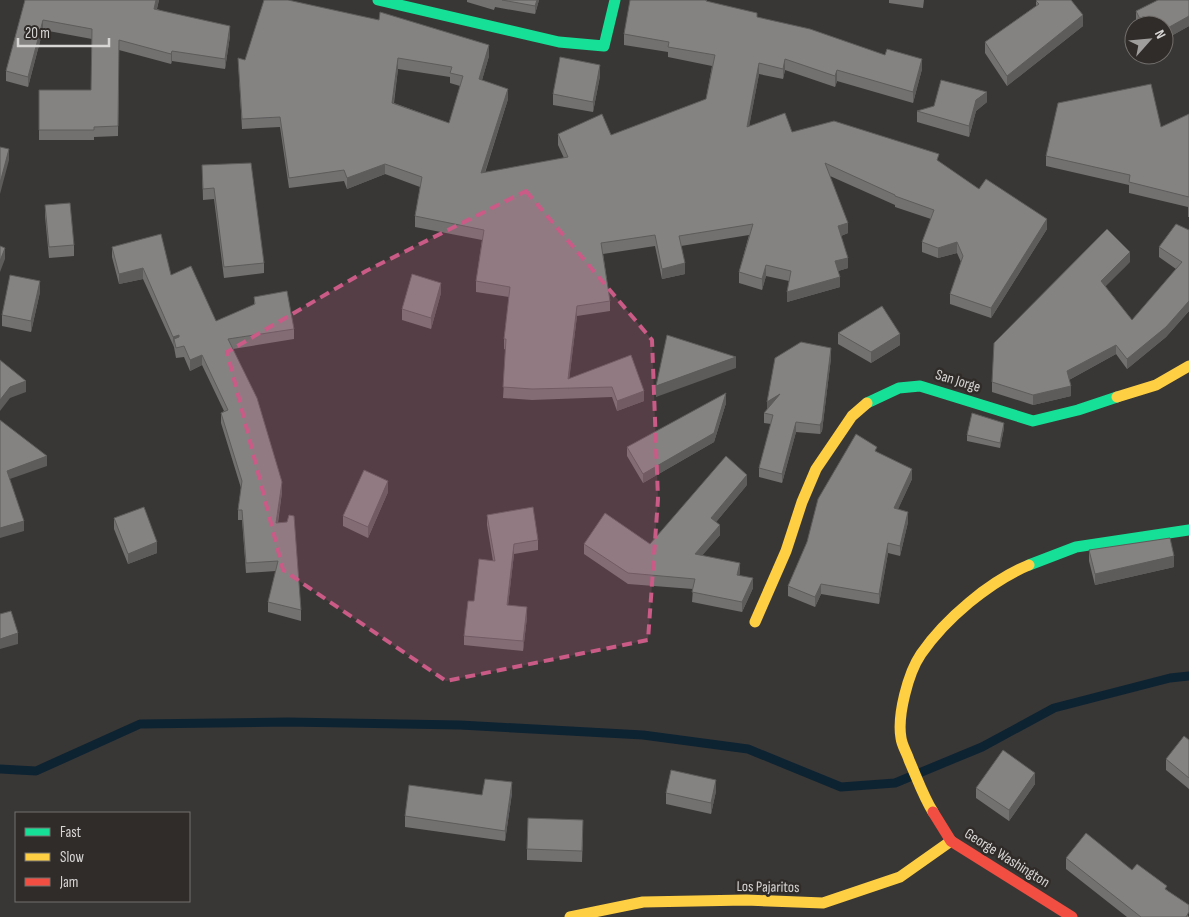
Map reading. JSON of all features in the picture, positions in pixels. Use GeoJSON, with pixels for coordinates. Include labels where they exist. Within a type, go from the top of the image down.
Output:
{"type":"FeatureCollection","features":[{"type":"Feature","properties":{"kind":"street"},"geometry":{"type":"LineString","coordinates":[[378,0],[559,42],[604,46],[615,0]]}},
{"type":"Feature","properties":{"kind":"street","name":"San Jorge"},"geometry":{"type":"LineString","coordinates":[[754,622],[786,551],[802,502],[816,469],[852,416],[871,400],[899,388],[920,386],[1033,422],[1156,385],[1189,366]]}},
{"type":"Feature","properties":{"kind":"street","name":"George Washington"},"geometry":{"type":"LineString","coordinates":[[1072,917],[951,840],[925,798],[901,739],[900,720],[906,686],[920,655],[957,612],[1012,572],[1076,547],[1189,530]]}},
{"type":"Feature","properties":{"kind":"street","name":"Los Pajaritos"},"geometry":{"type":"LineString","coordinates":[[570,917],[643,902],[746,900],[823,903],[900,877],[951,840]]}},
{"type":"Feature","properties":{"kind":"highlighted area"},"geometry":{"type":"Polygon","coordinates":[[[526,191],[652,340],[658,499],[648,640],[446,681],[283,570],[227,352],[366,271],[526,191]]]}},
{"type":"Feature","properties":{"kind":"building"},"geometry":{"type":"Polygon","coordinates":[[[25,0],[156,0],[154,9],[230,26],[225,59],[172,51],[171,54],[119,40],[118,126],[94,127],[94,130],[39,130],[39,90],[91,90],[92,29],[43,20],[28,77],[6,71],[25,0]]]}},
{"type":"Feature","properties":{"kind":"building"},"geometry":{"type":"Polygon","coordinates":[[[264,0],[288,0],[379,20],[380,12],[489,45],[479,79],[508,89],[481,173],[568,157],[558,134],[602,114],[611,135],[706,99],[715,55],[668,47],[669,42],[624,34],[630,0],[706,0],[757,13],[757,17],[810,29],[885,55],[887,49],[922,59],[913,92],[837,70],[835,76],[785,59],[783,69],[759,63],[747,127],[785,113],[792,132],[834,121],[939,154],[937,160],[979,189],[986,179],[1047,219],[991,308],[950,294],[963,256],[957,242],[938,248],[922,242],[934,210],[895,196],[825,163],[848,223],[838,226],[848,258],[835,261],[840,277],[787,292],[791,271],[766,265],[762,279],[739,272],[753,224],[679,236],[685,263],[662,269],[655,235],[601,243],[610,301],[577,306],[568,379],[631,355],[644,391],[617,401],[612,387],[532,389],[503,387],[506,339],[504,339],[510,287],[476,281],[484,230],[415,216],[422,177],[385,164],[347,178],[344,170],[289,178],[280,117],[242,119],[238,58],[245,60],[264,0]],[[398,58],[392,103],[449,123],[463,76],[450,73],[452,67],[398,58]]]}},
{"type":"Feature","properties":{"kind":"building"},"geometry":{"type":"Polygon","coordinates":[[[502,0],[537,0],[535,6],[502,0]]]}},
{"type":"Feature","properties":{"kind":"building"},"geometry":{"type":"Polygon","coordinates":[[[1037,0],[1071,0],[1083,15],[1007,76],[985,42],[1039,4],[1037,0]]]}},
{"type":"Feature","properties":{"kind":"building"},"geometry":{"type":"Polygon","coordinates":[[[1158,0],[1189,0],[1189,16],[1174,24],[1174,15],[1138,15],[1136,11],[1158,0]]]}},
{"type":"Feature","properties":{"kind":"building"},"geometry":{"type":"Polygon","coordinates":[[[560,57],[600,65],[593,102],[553,94],[560,57]]]}},
{"type":"Feature","properties":{"kind":"building"},"geometry":{"type":"Polygon","coordinates":[[[941,80],[987,92],[976,100],[969,126],[917,111],[934,106],[941,80]]]}},
{"type":"Feature","properties":{"kind":"building"},"geometry":{"type":"Polygon","coordinates":[[[1151,84],[1161,127],[1189,114],[1189,197],[1129,182],[1130,175],[1046,156],[1058,103],[1151,84]]]}},
{"type":"Feature","properties":{"kind":"building"},"geometry":{"type":"Polygon","coordinates":[[[0,147],[9,149],[0,183],[0,147]]]}},
{"type":"Feature","properties":{"kind":"building"},"geometry":{"type":"Polygon","coordinates":[[[251,163],[264,263],[224,267],[214,188],[203,189],[202,165],[251,163]]]}},
{"type":"Feature","properties":{"kind":"building"},"geometry":{"type":"Polygon","coordinates":[[[70,203],[74,245],[49,247],[45,205],[70,203]]]}},
{"type":"Feature","properties":{"kind":"building"},"geometry":{"type":"Polygon","coordinates":[[[1176,224],[1189,230],[1189,301],[1166,327],[1127,359],[1116,345],[1067,371],[1071,386],[1033,395],[992,382],[994,343],[1107,229],[1130,252],[1101,281],[1132,320],[1182,262],[1159,247],[1176,224]]]}},
{"type":"Feature","properties":{"kind":"building"},"geometry":{"type":"Polygon","coordinates":[[[161,234],[171,275],[191,266],[216,321],[255,304],[254,297],[287,291],[294,329],[228,339],[257,398],[282,482],[276,523],[287,522],[289,515],[294,516],[301,610],[268,602],[278,561],[246,563],[242,510],[238,510],[242,481],[221,413],[228,410],[202,355],[190,360],[184,346],[176,348],[174,339],[179,337],[179,335],[173,337],[143,268],[119,274],[112,247],[161,234]]]}},
{"type":"Feature","properties":{"kind":"building"},"geometry":{"type":"Polygon","coordinates":[[[0,246],[5,248],[0,261],[0,246]]]}},
{"type":"Feature","properties":{"kind":"building"},"geometry":{"type":"Polygon","coordinates":[[[412,274],[441,283],[431,318],[402,309],[412,274]]]}},
{"type":"Feature","properties":{"kind":"building"},"geometry":{"type":"Polygon","coordinates":[[[10,275],[40,281],[31,321],[2,315],[10,275]]]}},
{"type":"Feature","properties":{"kind":"building"},"geometry":{"type":"Polygon","coordinates":[[[882,306],[900,334],[871,352],[838,333],[882,306]]]}},
{"type":"Feature","properties":{"kind":"building"},"geometry":{"type":"Polygon","coordinates":[[[667,335],[736,357],[656,386],[667,335]]]}},
{"type":"Feature","properties":{"kind":"building"},"geometry":{"type":"Polygon","coordinates":[[[801,342],[831,348],[822,421],[820,425],[796,422],[782,474],[759,468],[773,415],[764,413],[780,394],[767,402],[775,358],[801,342]]]}},
{"type":"Feature","properties":{"kind":"building"},"geometry":{"type":"Polygon","coordinates":[[[0,360],[26,381],[10,387],[0,400],[0,360]]]}},
{"type":"Feature","properties":{"kind":"building"},"geometry":{"type":"Polygon","coordinates":[[[726,393],[714,433],[643,474],[627,447],[726,393]]]}},
{"type":"Feature","properties":{"kind":"building"},"geometry":{"type":"Polygon","coordinates":[[[972,413],[1004,423],[1000,443],[967,435],[972,413]]]}},
{"type":"Feature","properties":{"kind":"building"},"geometry":{"type":"Polygon","coordinates":[[[0,420],[47,456],[7,471],[24,521],[0,528],[0,420]]]}},
{"type":"Feature","properties":{"kind":"building"},"geometry":{"type":"Polygon","coordinates":[[[856,434],[877,447],[875,451],[912,469],[894,508],[908,512],[900,546],[888,543],[879,594],[821,584],[815,597],[788,586],[807,542],[818,499],[856,434]]]}},
{"type":"Feature","properties":{"kind":"building"},"geometry":{"type":"Polygon","coordinates":[[[726,456],[747,475],[711,518],[720,525],[695,554],[740,563],[737,575],[753,578],[742,602],[692,592],[695,579],[628,573],[584,544],[605,513],[650,544],[726,456]]]}},
{"type":"Feature","properties":{"kind":"building"},"geometry":{"type":"Polygon","coordinates":[[[364,470],[388,481],[368,527],[343,516],[364,470]]]}},
{"type":"Feature","properties":{"kind":"building"},"geometry":{"type":"Polygon","coordinates":[[[144,507],[157,542],[128,554],[114,518],[144,507]]]}},
{"type":"Feature","properties":{"kind":"building"},"geometry":{"type":"Polygon","coordinates":[[[533,507],[538,540],[514,544],[507,605],[527,607],[523,641],[464,636],[468,601],[474,601],[479,559],[495,561],[487,515],[533,507]]]}},
{"type":"Feature","properties":{"kind":"building"},"geometry":{"type":"Polygon","coordinates":[[[1170,538],[1174,556],[1095,574],[1089,550],[1170,538]]]}},
{"type":"Feature","properties":{"kind":"building"},"geometry":{"type":"Polygon","coordinates":[[[11,611],[18,633],[0,639],[0,614],[11,611]]]}},
{"type":"Feature","properties":{"kind":"building"},"geometry":{"type":"Polygon","coordinates":[[[1184,736],[1189,740],[1189,778],[1166,759],[1184,736]]]}},
{"type":"Feature","properties":{"kind":"building"},"geometry":{"type":"Polygon","coordinates":[[[1003,750],[1035,773],[1009,810],[976,788],[1003,750]]]}},
{"type":"Feature","properties":{"kind":"building"},"geometry":{"type":"Polygon","coordinates":[[[671,770],[716,780],[711,803],[666,793],[671,770]]]}},
{"type":"Feature","properties":{"kind":"building"},"geometry":{"type":"Polygon","coordinates":[[[485,779],[512,782],[505,831],[405,816],[409,785],[482,795],[485,779]]]}},
{"type":"Feature","properties":{"kind":"building"},"geometry":{"type":"Polygon","coordinates":[[[528,818],[583,820],[582,851],[527,849],[528,818]]]}},
{"type":"Feature","properties":{"kind":"building"},"geometry":{"type":"Polygon","coordinates":[[[1086,833],[1132,870],[1137,864],[1167,886],[1165,889],[1189,905],[1189,912],[1186,917],[1141,917],[1066,858],[1086,833]]]}},
{"type":"Feature","properties":{"kind":"waterway"},"geometry":{"type":"LineString","coordinates":[[0,769],[36,771],[140,724],[288,722],[460,725],[643,735],[748,749],[841,787],[895,783],[982,747],[1054,708],[1170,678],[1189,676]]}},
{"type":"Feature","properties":{"kind":"traffic: fast"},"geometry":{"type":"LineString","coordinates":[[378,0],[559,42],[604,46],[615,0]]}},
{"type":"Feature","properties":{"kind":"traffic: fast"},"geometry":{"type":"LineString","coordinates":[[867,403],[899,388],[920,386],[1033,421],[1078,410],[1117,397]]}},
{"type":"Feature","properties":{"kind":"traffic: fast"},"geometry":{"type":"LineString","coordinates":[[1029,565],[1076,547],[1189,530]]}},
{"type":"Feature","properties":{"kind":"traffic: slow"},"geometry":{"type":"LineString","coordinates":[[1117,397],[1156,385],[1189,366]]}},
{"type":"Feature","properties":{"kind":"traffic: slow"},"geometry":{"type":"LineString","coordinates":[[755,622],[786,551],[802,502],[816,469],[852,416],[867,403]]}},
{"type":"Feature","properties":{"kind":"traffic: slow"},"geometry":{"type":"LineString","coordinates":[[933,812],[920,787],[901,738],[902,707],[912,672],[916,662],[931,641],[969,602],[999,581],[1029,565]]}},
{"type":"Feature","properties":{"kind":"traffic: slow"},"geometry":{"type":"LineString","coordinates":[[570,917],[643,902],[746,900],[823,903],[900,877],[951,841]]}},
{"type":"Feature","properties":{"kind":"traffic: jam"},"geometry":{"type":"LineString","coordinates":[[933,812],[951,841],[1072,917]]}}]}
